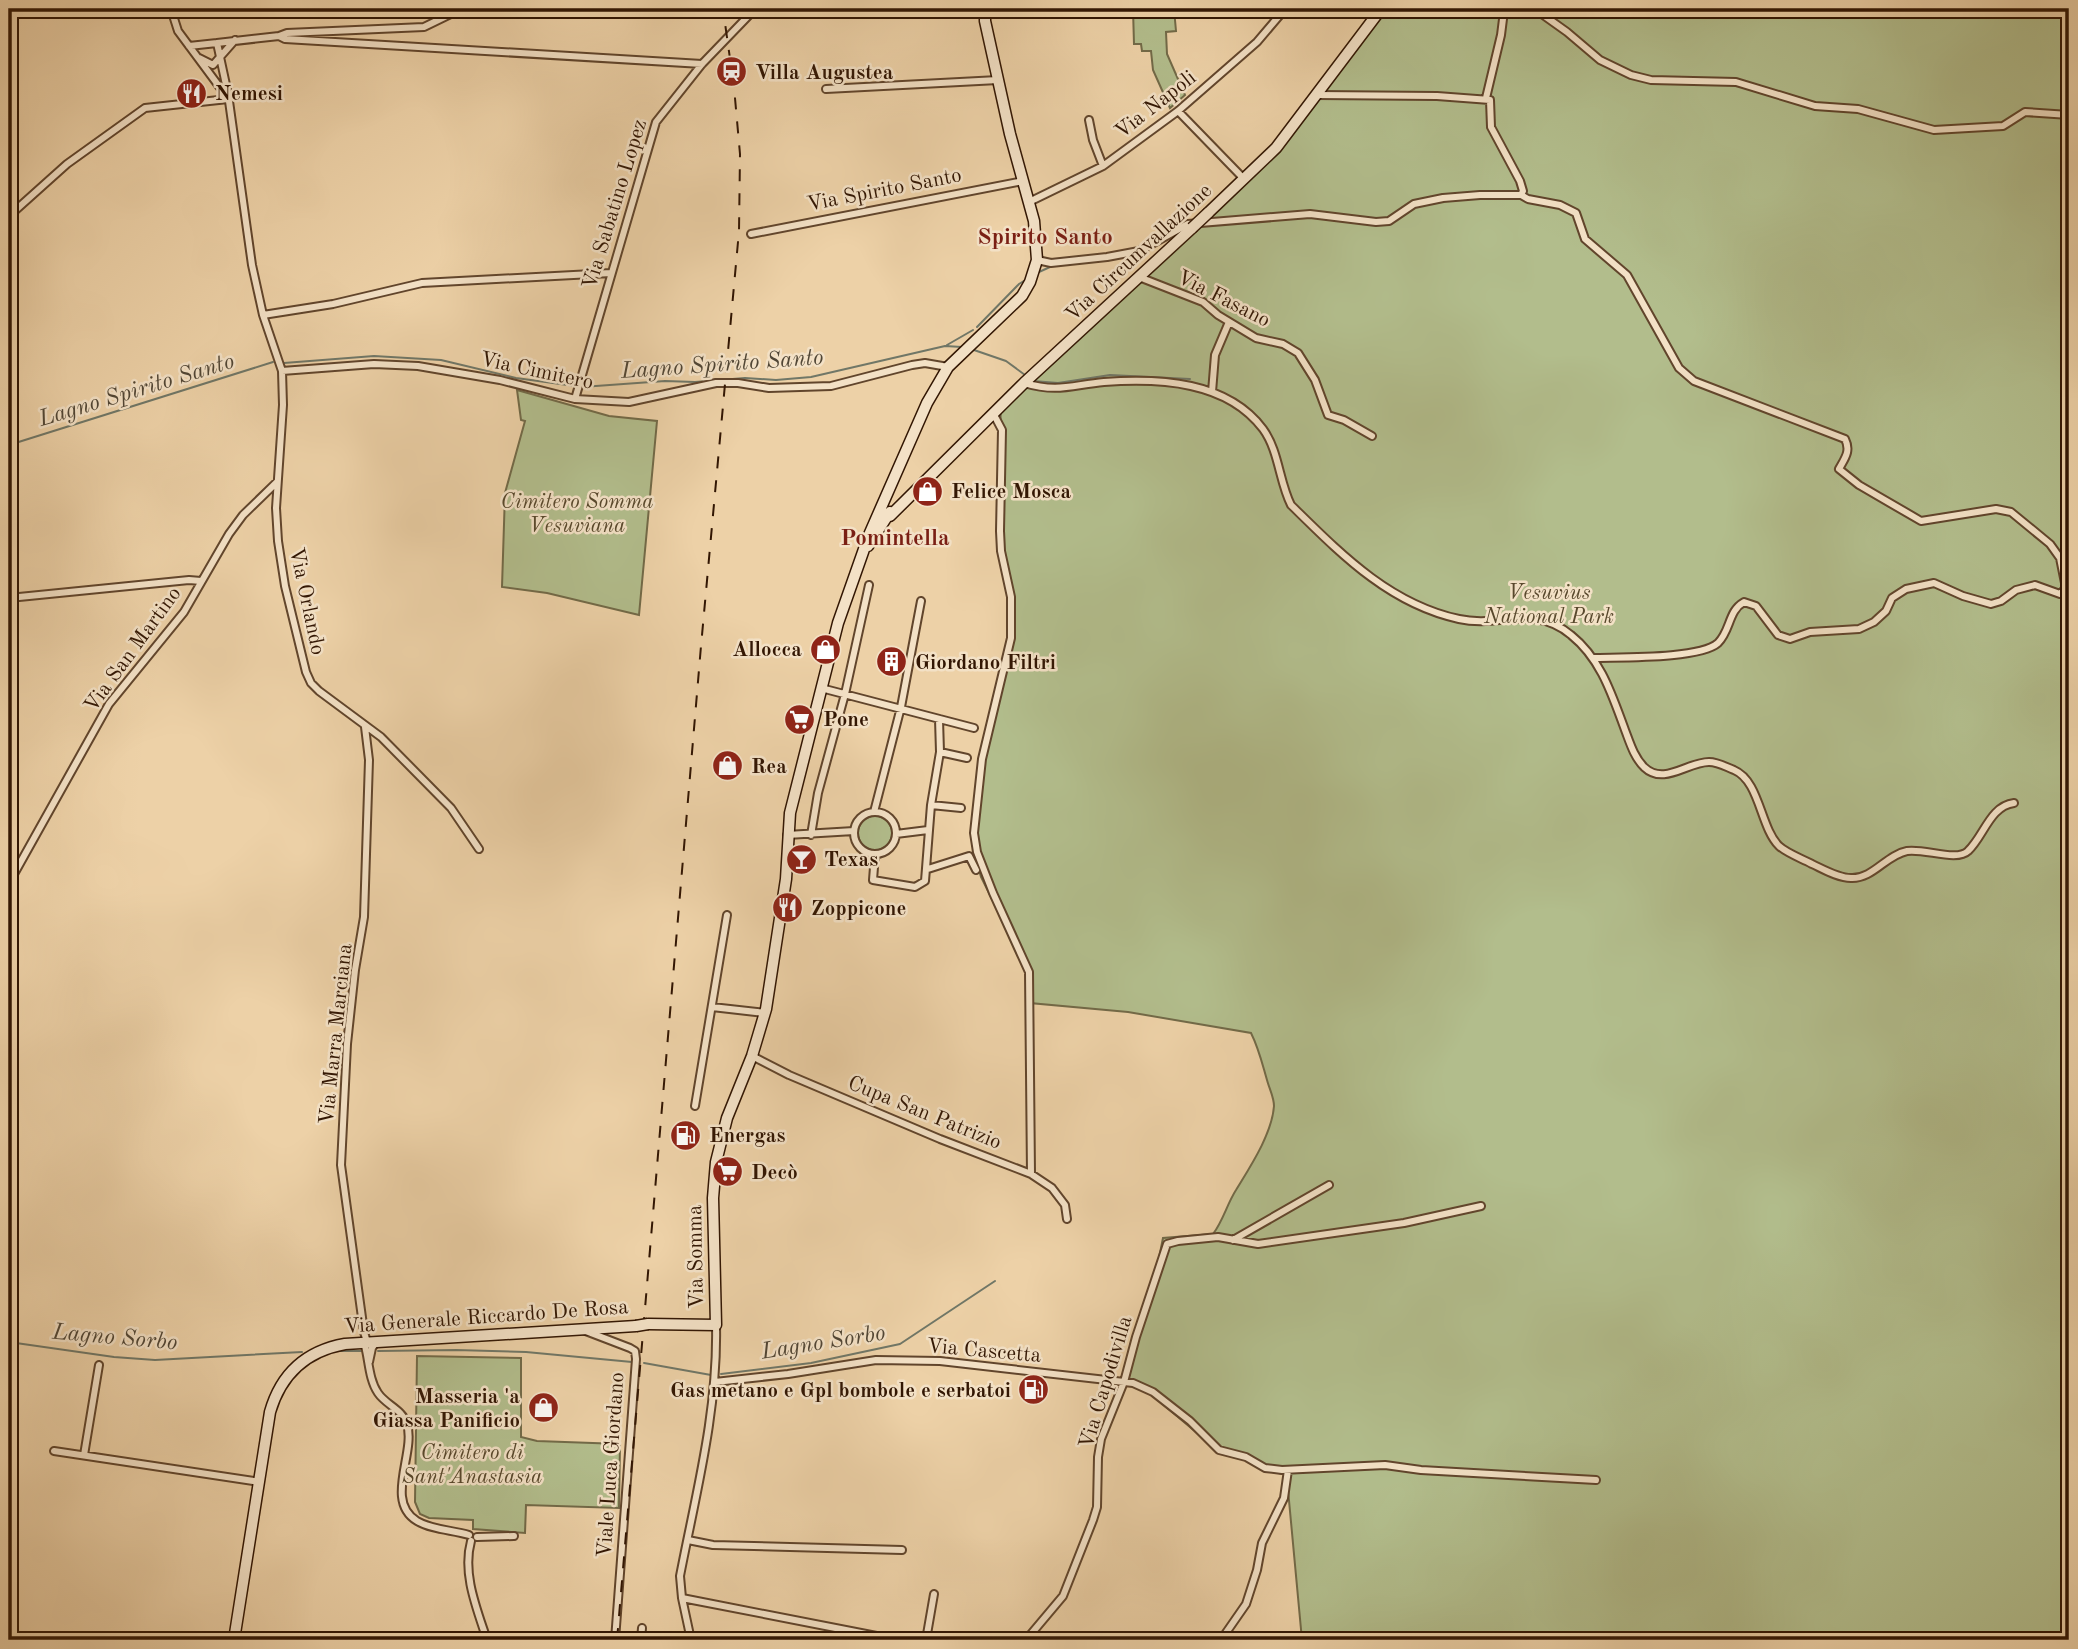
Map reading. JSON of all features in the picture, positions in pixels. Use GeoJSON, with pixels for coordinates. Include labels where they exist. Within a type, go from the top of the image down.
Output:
{"type":"FeatureCollection","features":[{"type":"Feature","properties":{"kind":"main road"},"geometry":{"type":"LineString","coordinates":[[948,367],[1022,296],[1037,260],[1034,221],[998,79],[985,22],[985,9]]}},
{"type":"Feature","properties":{"kind":"main road","name":"Via Circumvallazione"},"geometry":{"type":"LineString","coordinates":[[885,513],[901,504],[1024,383],[1276,148],[1381,9]]}},
{"type":"Feature","properties":{"kind":"main road","name":"Via Somma"},"geometry":{"type":"LineString","coordinates":[[716,1325],[713,1198],[716,1162],[727,1118],[752,1056],[765,1013],[786,880],[787,835],[795,786],[850,582],[885,513],[887,494],[927,403],[948,367]]}},
{"type":"Feature","properties":{"kind":"main road","name":"Via Generale Riccardo De Rosa"},"geometry":{"type":"LineString","coordinates":[[233,1640],[270,1412],[284,1380],[296,1366],[311,1355],[334,1346],[368,1342],[648,1324],[716,1325]]}},
{"type":"Feature","properties":{"kind":"street"},"geometry":{"type":"LineString","coordinates":[[9,216],[67,164],[145,108],[228,99],[178,31],[171,9]]}},
{"type":"Feature","properties":{"kind":"street"},"geometry":{"type":"LineString","coordinates":[[189,46],[286,33],[424,27],[461,9]]}},
{"type":"Feature","properties":{"kind":"street","name":"Via Sabatino Lopez"},"geometry":{"type":"LineString","coordinates":[[575,400],[656,122],[702,64],[755,9]]}},
{"type":"Feature","properties":{"kind":"street","name":"Via Napoli"},"geometry":{"type":"LineString","coordinates":[[1029,202],[1103,166],[1178,111],[1257,42],[1285,9]]}},
{"type":"Feature","properties":{"kind":"street"},"geometry":{"type":"LineString","coordinates":[[1486,98],[1502,35],[1504,11],[1539,12],[1600,60],[1631,75],[1651,79],[1736,82],[1815,106],[1858,109],[1934,130],[2003,125],[2025,112],[2069,115]]}},
{"type":"Feature","properties":{"kind":"street"},"geometry":{"type":"LineString","coordinates":[[279,36],[285,39],[702,64]]}},
{"type":"Feature","properties":{"kind":"street"},"geometry":{"type":"LineString","coordinates":[[198,57],[213,65],[236,40]]}},
{"type":"Feature","properties":{"kind":"street","name":"Via Orlando"},"geometry":{"type":"LineString","coordinates":[[218,43],[252,265],[263,315],[282,371],[283,405],[276,523],[279,558],[306,672],[319,691],[381,737],[451,808],[479,849]]}},
{"type":"Feature","properties":{"kind":"street"},"geometry":{"type":"LineString","coordinates":[[826,89],[998,79]]}},
{"type":"Feature","properties":{"kind":"street"},"geometry":{"type":"LineString","coordinates":[[1317,95],[1486,98],[1491,104],[1491,127],[1520,181],[1523,191],[1521,195]]}},
{"type":"Feature","properties":{"kind":"street"},"geometry":{"type":"LineString","coordinates":[[1178,111],[1244,179]]}},
{"type":"Feature","properties":{"kind":"street"},"geometry":{"type":"LineString","coordinates":[[1089,120],[1103,166]]}},
{"type":"Feature","properties":{"kind":"street","name":"Via Spirito Santo"},"geometry":{"type":"LineString","coordinates":[[751,234],[1023,181]]}},
{"type":"Feature","properties":{"kind":"street"},"geometry":{"type":"LineString","coordinates":[[1037,260],[1051,263],[1139,251],[1188,224],[1310,214],[1376,222],[1389,221],[1414,204],[1480,195],[1521,195],[1528,199],[1560,205],[1576,213],[1585,239],[1627,275],[1679,368],[1694,381],[1845,439],[1849,446],[1839,469],[1859,485],[1921,521],[1996,509],[2011,512],[2050,544],[2060,558],[2066,588],[2060,594],[2035,585],[2016,590],[2001,601],[1990,604],[1934,583],[1906,589],[1892,598],[1886,611],[1874,622],[1858,629],[1810,632],[1790,639],[1778,635],[1756,606],[1744,602],[1736,606],[1719,642],[1699,652],[1593,658]]}},
{"type":"Feature","properties":{"kind":"street"},"geometry":{"type":"LineString","coordinates":[[263,315],[333,304],[422,283],[611,273]]}},
{"type":"Feature","properties":{"kind":"street","name":"Via Fasano"},"geometry":{"type":"LineString","coordinates":[[1139,277],[1203,302],[1229,322],[1264,341],[1283,344],[1298,353],[1315,380],[1328,415],[1372,436]]}},
{"type":"Feature","properties":{"kind":"street"},"geometry":{"type":"LineString","coordinates":[[1212,392],[1215,355],[1229,322]]}},
{"type":"Feature","properties":{"kind":"street","name":"Via Cimitero"},"geometry":{"type":"LineString","coordinates":[[282,371],[374,364],[418,366],[500,380],[575,400],[629,402],[716,383],[769,388],[831,386],[912,365],[925,363],[948,367]]}},
{"type":"Feature","properties":{"kind":"street"},"geometry":{"type":"LineString","coordinates":[[1024,383],[1056,389],[1142,380],[1184,385],[1212,392],[1238,405],[1265,432],[1275,454],[1284,491],[1292,505],[1360,571],[1379,585],[1414,603],[1458,619],[1470,621],[1532,617],[1551,622],[1573,636],[1593,658],[1607,684],[1634,752],[1646,769],[1661,775],[1706,762],[1738,772],[1747,780],[1769,829],[1780,846],[1824,870],[1853,879],[1864,876],[1898,853],[1910,850],[1959,856],[1968,852],[1998,811],[2006,804],[2014,803]]}},
{"type":"Feature","properties":{"kind":"street"},"geometry":{"type":"LineString","coordinates":[[993,413],[1002,430],[1001,551],[1012,597],[1011,638],[982,759],[974,833],[977,852],[1030,972],[1028,1014],[1031,1174]]}},
{"type":"Feature","properties":{"kind":"street","name":"Via San Martino"},"geometry":{"type":"LineString","coordinates":[[9,883],[109,704],[177,622],[243,515],[277,482]]}},
{"type":"Feature","properties":{"kind":"street"},"geometry":{"type":"LineString","coordinates":[[9,598],[201,581]]}},
{"type":"Feature","properties":{"kind":"street"},"geometry":{"type":"LineString","coordinates":[[811,835],[818,793],[845,694],[869,585]]}},
{"type":"Feature","properties":{"kind":"street"},"geometry":{"type":"LineString","coordinates":[[874,812],[901,707],[921,601]]}},
{"type":"Feature","properties":{"kind":"street"},"geometry":{"type":"LineString","coordinates":[[821,688],[974,728]]}},
{"type":"Feature","properties":{"kind":"street"},"geometry":{"type":"LineString","coordinates":[[875,854],[873,880],[915,887],[926,881],[928,831],[940,752],[939,719]]}},
{"type":"Feature","properties":{"kind":"street","name":"Via Marra Marciana"},"geometry":{"type":"LineString","coordinates":[[365,727],[369,760],[364,916],[347,1044],[341,1165],[364,1332],[368,1342],[365,1346],[377,1391],[401,1413],[407,1424],[408,1446],[402,1494],[405,1507],[418,1522],[472,1538],[514,1536]]}},
{"type":"Feature","properties":{"kind":"street"},"geometry":{"type":"LineString","coordinates":[[940,752],[967,758]]}},
{"type":"Feature","properties":{"kind":"street"},"geometry":{"type":"LineString","coordinates":[[931,806],[961,808]]}},
{"type":"Feature","properties":{"kind":"street"},"geometry":{"type":"LineString","coordinates":[[874,812],[887,816],[892,821],[896,834],[892,846],[875,854],[868,853],[857,845],[854,831],[858,820],[874,812]]}},
{"type":"Feature","properties":{"kind":"street"},"geometry":{"type":"LineString","coordinates":[[787,835],[854,831]]}},
{"type":"Feature","properties":{"kind":"street"},"geometry":{"type":"LineString","coordinates":[[896,834],[928,831]]}},
{"type":"Feature","properties":{"kind":"street"},"geometry":{"type":"LineString","coordinates":[[928,869],[969,856],[976,870]]}},
{"type":"Feature","properties":{"kind":"street"},"geometry":{"type":"LineString","coordinates":[[695,1106],[727,915]]}},
{"type":"Feature","properties":{"kind":"street"},"geometry":{"type":"LineString","coordinates":[[712,1007],[765,1013]]}},
{"type":"Feature","properties":{"kind":"street","name":"Cupa San Patrizio"},"geometry":{"type":"LineString","coordinates":[[752,1056],[801,1080],[940,1139],[1031,1174],[1052,1188],[1065,1205],[1067,1219]]}},
{"type":"Feature","properties":{"kind":"street"},"geometry":{"type":"LineString","coordinates":[[1233,1240],[1329,1185]]}},
{"type":"Feature","properties":{"kind":"street"},"geometry":{"type":"LineString","coordinates":[[1233,1240],[1258,1244],[1305,1238],[1404,1223],[1481,1206]]}},
{"type":"Feature","properties":{"kind":"street","name":"Via Capodivilla"},"geometry":{"type":"LineString","coordinates":[[1026,1640],[1068,1587],[1074,1564],[1097,1507],[1101,1439],[1124,1382],[1136,1336],[1167,1244],[1217,1237],[1233,1240]]}},
{"type":"Feature","properties":{"kind":"street","name":"Via Somma"},"geometry":{"type":"LineString","coordinates":[[691,1640],[680,1576],[708,1443],[715,1382],[716,1325]]}},
{"type":"Feature","properties":{"kind":"street","name":"Viale Luca Giordano"},"geometry":{"type":"LineString","coordinates":[[581,1329],[630,1348],[635,1352],[636,1360],[615,1640]]}},
{"type":"Feature","properties":{"kind":"street"},"geometry":{"type":"LineString","coordinates":[[368,1342],[372,1348],[369,1362]]}},
{"type":"Feature","properties":{"kind":"street","name":"Via Cascetta"},"geometry":{"type":"LineString","coordinates":[[715,1382],[876,1360],[960,1363],[1133,1383],[1153,1392],[1190,1421],[1219,1450],[1246,1457],[1265,1468],[1288,1470],[1385,1465],[1421,1470],[1596,1480]]}},
{"type":"Feature","properties":{"kind":"street"},"geometry":{"type":"LineString","coordinates":[[84,1455],[99,1365]]}},
{"type":"Feature","properties":{"kind":"street"},"geometry":{"type":"LineString","coordinates":[[54,1451],[260,1482]]}},
{"type":"Feature","properties":{"kind":"street"},"geometry":{"type":"LineString","coordinates":[[1221,1640],[1246,1604],[1262,1543],[1284,1498],[1288,1470]]}},
{"type":"Feature","properties":{"kind":"street"},"geometry":{"type":"LineString","coordinates":[[472,1538],[468,1553],[469,1576],[487,1640]]}},
{"type":"Feature","properties":{"kind":"street"},"geometry":{"type":"LineString","coordinates":[[688,1540],[713,1545],[902,1550]]}},
{"type":"Feature","properties":{"kind":"street"},"geometry":{"type":"LineString","coordinates":[[926,1640],[934,1594]]}},
{"type":"Feature","properties":{"kind":"street"},"geometry":{"type":"LineString","coordinates":[[682,1598],[897,1640]]}},
{"type":"Feature","properties":{"kind":"street"},"geometry":{"type":"LineString","coordinates":[[641,1640],[642,1628]]}},
{"type":"Feature","properties":{"kind":"green space"},"geometry":{"type":"Polygon","coordinates":[[[1133,9],[1174,9],[1176,31],[1166,32],[1167,54],[1185,95],[1170,108],[1153,70],[1151,51],[1142,51],[1141,44],[1134,44],[1133,9]]]}},
{"type":"Feature","properties":{"kind":"green space","name":"Vesuvius National Park"},"geometry":{"type":"Polygon","coordinates":[[[1378,9],[2069,9],[2069,1640],[1302,1640],[1287,1479],[1284,1474],[1273,1472],[1210,1444],[1153,1396],[1122,1379],[1156,1273],[1163,1238],[1213,1234],[1265,1139],[1274,1103],[1251,1033],[1128,1012],[1030,1003],[1028,972],[981,877],[975,856],[981,756],[1011,624],[1007,579],[997,545],[1001,401],[1280,141],[1378,9]]]}},
{"type":"Feature","properties":{"kind":"green space","name":"Cimitero Somma Vesuviana"},"geometry":{"type":"Polygon","coordinates":[[[517,390],[609,416],[657,421],[639,615],[547,593],[502,587],[505,493],[525,421],[521,420],[517,390]]]}},
{"type":"Feature","properties":{"kind":"green space"},"geometry":{"type":"Polygon","coordinates":[[[875,816],[887,821],[892,833],[887,845],[875,850],[863,845],[858,833],[863,821],[875,816]]]}},
{"type":"Feature","properties":{"kind":"green space","name":"Cimitero di Sant'Anastasia"},"geometry":{"type":"Polygon","coordinates":[[[417,1356],[521,1358],[521,1437],[537,1441],[620,1444],[619,1508],[526,1505],[525,1533],[473,1529],[473,1520],[429,1518],[420,1514],[415,1502],[417,1356]]]}},
{"type":"Feature","properties":{"kind":"waterway"},"geometry":{"type":"LineString","coordinates":[[1039,272],[1050,267]]}},
{"type":"Feature","properties":{"kind":"waterway"},"geometry":{"type":"LineString","coordinates":[[977,327],[1027,279]]}},
{"type":"Feature","properties":{"kind":"waterway"},"geometry":{"type":"LineString","coordinates":[[947,345],[973,330]]}},
{"type":"Feature","properties":{"kind":"waterway","name":"Lagno Spirito Santo"},"geometry":{"type":"LineString","coordinates":[[582,387],[665,381],[811,377],[945,346],[962,347]]}},
{"type":"Feature","properties":{"kind":"waterway"},"geometry":{"type":"LineString","coordinates":[[974,350],[1006,361],[1025,375]]}},
{"type":"Feature","properties":{"kind":"waterway","name":"Lagno Spirito Santo"},"geometry":{"type":"LineString","coordinates":[[284,363],[374,356],[441,360],[516,378],[575,386]]}},
{"type":"Feature","properties":{"kind":"waterway","name":"Lagno Spirito Santo"},"geometry":{"type":"LineString","coordinates":[[9,445],[273,362]]}},
{"type":"Feature","properties":{"kind":"waterway"},"geometry":{"type":"LineString","coordinates":[[1033,381],[1058,383],[1110,375],[1190,379]]}},
{"type":"Feature","properties":{"kind":"waterway","name":"Lagno Sorbo"},"geometry":{"type":"LineString","coordinates":[[721,1374],[811,1363],[900,1344],[995,1281]]}},
{"type":"Feature","properties":{"kind":"waterway","name":"Lagno Sorbo"},"geometry":{"type":"LineString","coordinates":[[9,1342],[155,1360],[302,1352]]}},
{"type":"Feature","properties":{"kind":"waterway","name":"Lagno Sorbo"},"geometry":{"type":"LineString","coordinates":[[335,1351],[362,1351]]}},
{"type":"Feature","properties":{"kind":"waterway","name":"Lagno Sorbo"},"geometry":{"type":"LineString","coordinates":[[378,1351],[526,1352],[632,1362]]}},
{"type":"Feature","properties":{"kind":"waterway","name":"Lagno Sorbo"},"geometry":{"type":"LineString","coordinates":[[644,1363],[711,1375]]}},
{"type":"Feature","properties":{"kind":"railway"},"geometry":{"type":"LineString","coordinates":[[617,1640],[739,231],[740,154],[723,9]]}},
{"type":"Feature","properties":{"kind":"place","name":"Villa Augustea"},"geometry":{"type":"Point","coordinates":[732,72]}},
{"type":"Feature","properties":{"kind":"place","name":"Nemesi"},"geometry":{"type":"Point","coordinates":[192,93]}},
{"type":"Feature","properties":{"kind":"place","name":"Felice Mosca"},"geometry":{"type":"Point","coordinates":[928,491]}},
{"type":"Feature","properties":{"kind":"place","name":"Allocca"},"geometry":{"type":"Point","coordinates":[825,649]}},
{"type":"Feature","properties":{"kind":"place","name":"Giordano Filtri"},"geometry":{"type":"Point","coordinates":[892,662]}},
{"type":"Feature","properties":{"kind":"place","name":"Pone"},"geometry":{"type":"Point","coordinates":[800,719]}},
{"type":"Feature","properties":{"kind":"place","name":"Rea"},"geometry":{"type":"Point","coordinates":[728,766]}},
{"type":"Feature","properties":{"kind":"place","name":"Texas"},"geometry":{"type":"Point","coordinates":[801,859]}},
{"type":"Feature","properties":{"kind":"place","name":"Zoppicone"},"geometry":{"type":"Point","coordinates":[788,908]}},
{"type":"Feature","properties":{"kind":"place","name":"Energas"},"geometry":{"type":"Point","coordinates":[686,1135]}},
{"type":"Feature","properties":{"kind":"place","name":"Decò"},"geometry":{"type":"Point","coordinates":[728,1172]}},
{"type":"Feature","properties":{"kind":"place","name":"Gas metano e Gpl bombole e serbatoi"},"geometry":{"type":"Point","coordinates":[1034,1390]}},
{"type":"Feature","properties":{"kind":"place","name":"Masseria 'a Giassa Panificio"},"geometry":{"type":"Point","coordinates":[543,1408]}},
{"type":"Feature","properties":{"kind":"district","name":"Spirito Santo"},"geometry":{"type":"Point","coordinates":[1045,236]}},
{"type":"Feature","properties":{"kind":"district","name":"Pomintella"},"geometry":{"type":"Point","coordinates":[895,537]}}]}
